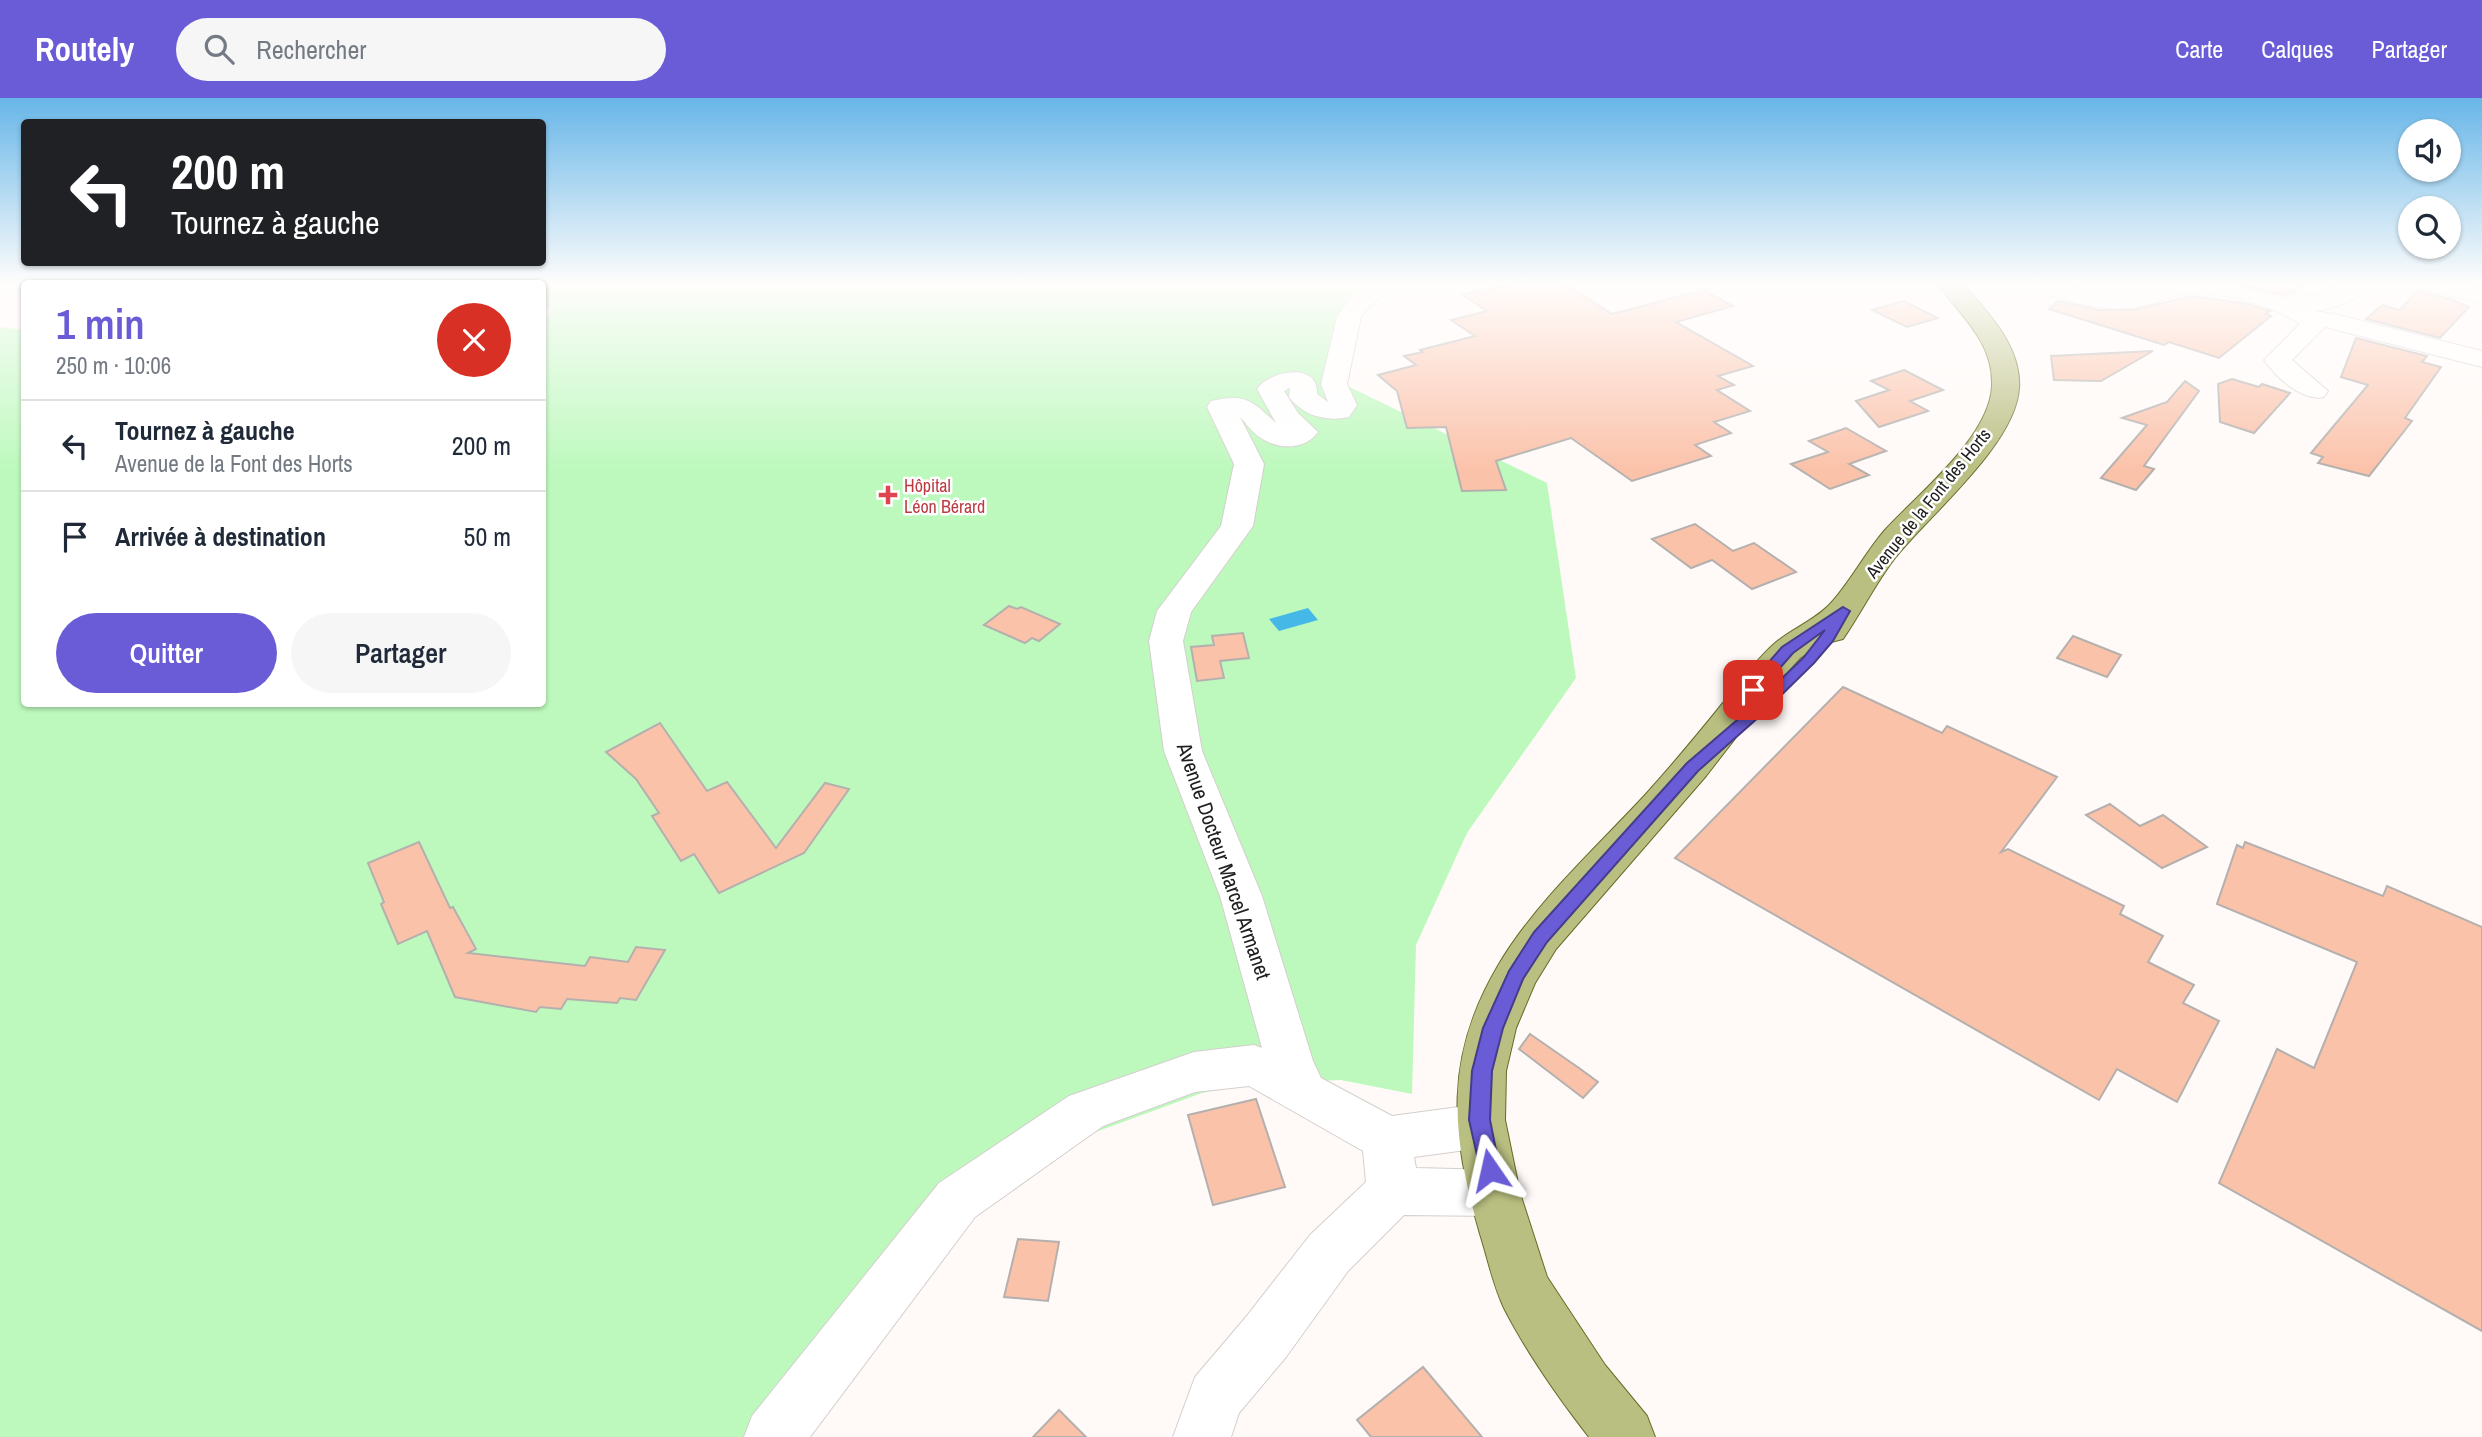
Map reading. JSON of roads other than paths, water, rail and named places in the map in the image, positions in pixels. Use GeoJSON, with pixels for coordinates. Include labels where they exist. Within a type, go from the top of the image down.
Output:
{"type":"FeatureCollection","features":[{"type":"Feature","properties":{"kind":"main road","name":"Avenue de la Font des Horts"},"geometry":{"type":"LineString","coordinates":[[1626,1437],[1585,1385],[1524,1290],[1494,1193],[1481,1126],[1482,1071],[1493,1028],[1515,976],[1541,937],[1692,767],[1755,713],[1826,641],[1884,551],[1965,461],[1998,415],[2006,390],[2004,367],[1996,345]]}},
{"type":"Feature","properties":{"kind":"street","name":"Avenue Docteur Marcel Armanet"},"geometry":{"type":"LineString","coordinates":[[1303,1091],[1289,1061],[1241,896],[1183,751],[1167,642],[1174,611],[1237,526],[1249,464],[1221,408],[1233,404],[1250,409],[1270,432],[1297,438],[1304,432],[1287,418],[1270,389],[1287,379],[1298,380],[1304,385],[1303,397],[1317,408],[1328,412],[1339,411],[1343,405],[1334,384],[1343,345]]}},
{"type":"Feature","properties":{"kind":"street"},"geometry":{"type":"LineString","coordinates":[[2292,345],[2277,360],[2314,391]]}},
{"type":"Feature","properties":{"kind":"street"},"geometry":{"type":"LineString","coordinates":[[2430,345],[2482,359]]}},
{"type":"Feature","properties":{"kind":"street"},"geometry":{"type":"LineString","coordinates":[[773,1437],[957,1200],[1086,1111],[1194,1072],[1254,1065],[1303,1091],[1390,1165],[1494,1193]]}},
{"type":"Feature","properties":{"kind":"street"},"geometry":{"type":"LineString","coordinates":[[1202,1437],[1215,1397],[1266,1337],[1390,1165],[1481,1126]]}},
{"type":"Feature","properties":{"kind":"water"},"geometry":{"type":"Polygon","coordinates":[[[1308,608],[1318,620],[1279,631],[1269,619],[1308,608]]]}},
{"type":"Feature","properties":{"kind":"place","name":"Hôpital Léon Bérard"},"geometry":{"type":"Point","coordinates":[888,495]}}]}
